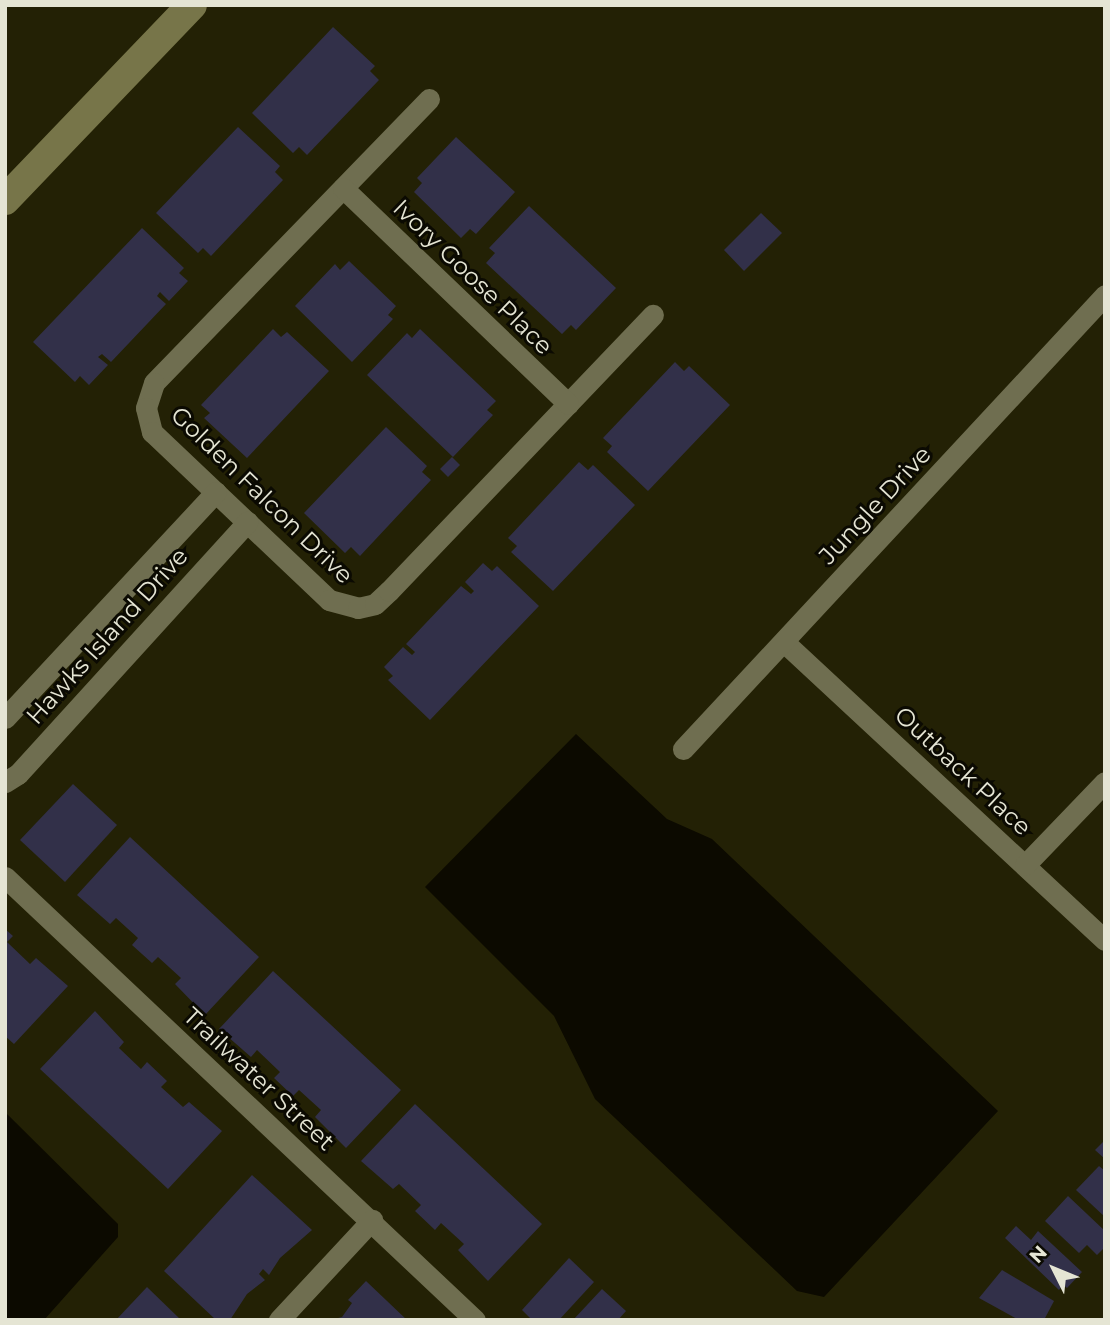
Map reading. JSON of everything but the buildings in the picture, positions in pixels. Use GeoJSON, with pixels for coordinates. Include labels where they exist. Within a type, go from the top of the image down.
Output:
{"type":"FeatureCollection","features":[{"type":"Feature","properties":{"kind":"street"},"geometry":{"type":"LineString","coordinates":[[5,200],[192,5]]}},
{"type":"Feature","properties":{"kind":"street","name":"Golden Falcon Drive"},"geometry":{"type":"LineString","coordinates":[[429,99],[154,383],[148,394],[147,420],[152,432],[329,600],[343,607],[375,604],[653,315]]}},
{"type":"Feature","properties":{"kind":"street","name":"Ivory Goose Place"},"geometry":{"type":"LineString","coordinates":[[343,188],[568,404]]}},
{"type":"Feature","properties":{"kind":"street","name":"Jungle Drive"},"geometry":{"type":"LineString","coordinates":[[683,749],[1105,295]]}},
{"type":"Feature","properties":{"kind":"street","name":"Hawks Island Drive"},"geometry":{"type":"LineString","coordinates":[[5,718],[216,492]]}},
{"type":"Feature","properties":{"kind":"street","name":"Hawks Island Drive"},"geometry":{"type":"LineString","coordinates":[[5,782],[18,774],[247,522]]}},
{"type":"Feature","properties":{"kind":"street","name":"Outback Place"},"geometry":{"type":"LineString","coordinates":[[784,642],[1105,940]]}},
{"type":"Feature","properties":{"kind":"street"},"geometry":{"type":"LineString","coordinates":[[1026,865],[1105,782]]}},
{"type":"Feature","properties":{"kind":"street","name":"Trailwater Street"},"geometry":{"type":"LineString","coordinates":[[5,877],[372,1220],[475,1320]]}},
{"type":"Feature","properties":{"kind":"street"},"geometry":{"type":"LineString","coordinates":[[279,1320],[372,1220]]}},
{"type":"Feature","properties":{"kind":"shaded area"},"geometry":{"type":"Polygon","coordinates":[[[576,734],[667,819],[712,839],[998,1111],[824,1297],[797,1291],[595,1099],[554,1016],[425,887],[576,734]]]}},
{"type":"Feature","properties":{"kind":"shaded area"},"geometry":{"type":"Polygon","coordinates":[[[5,1112],[118,1224],[118,1237],[44,1320],[5,1320],[5,1112]]]}}]}
